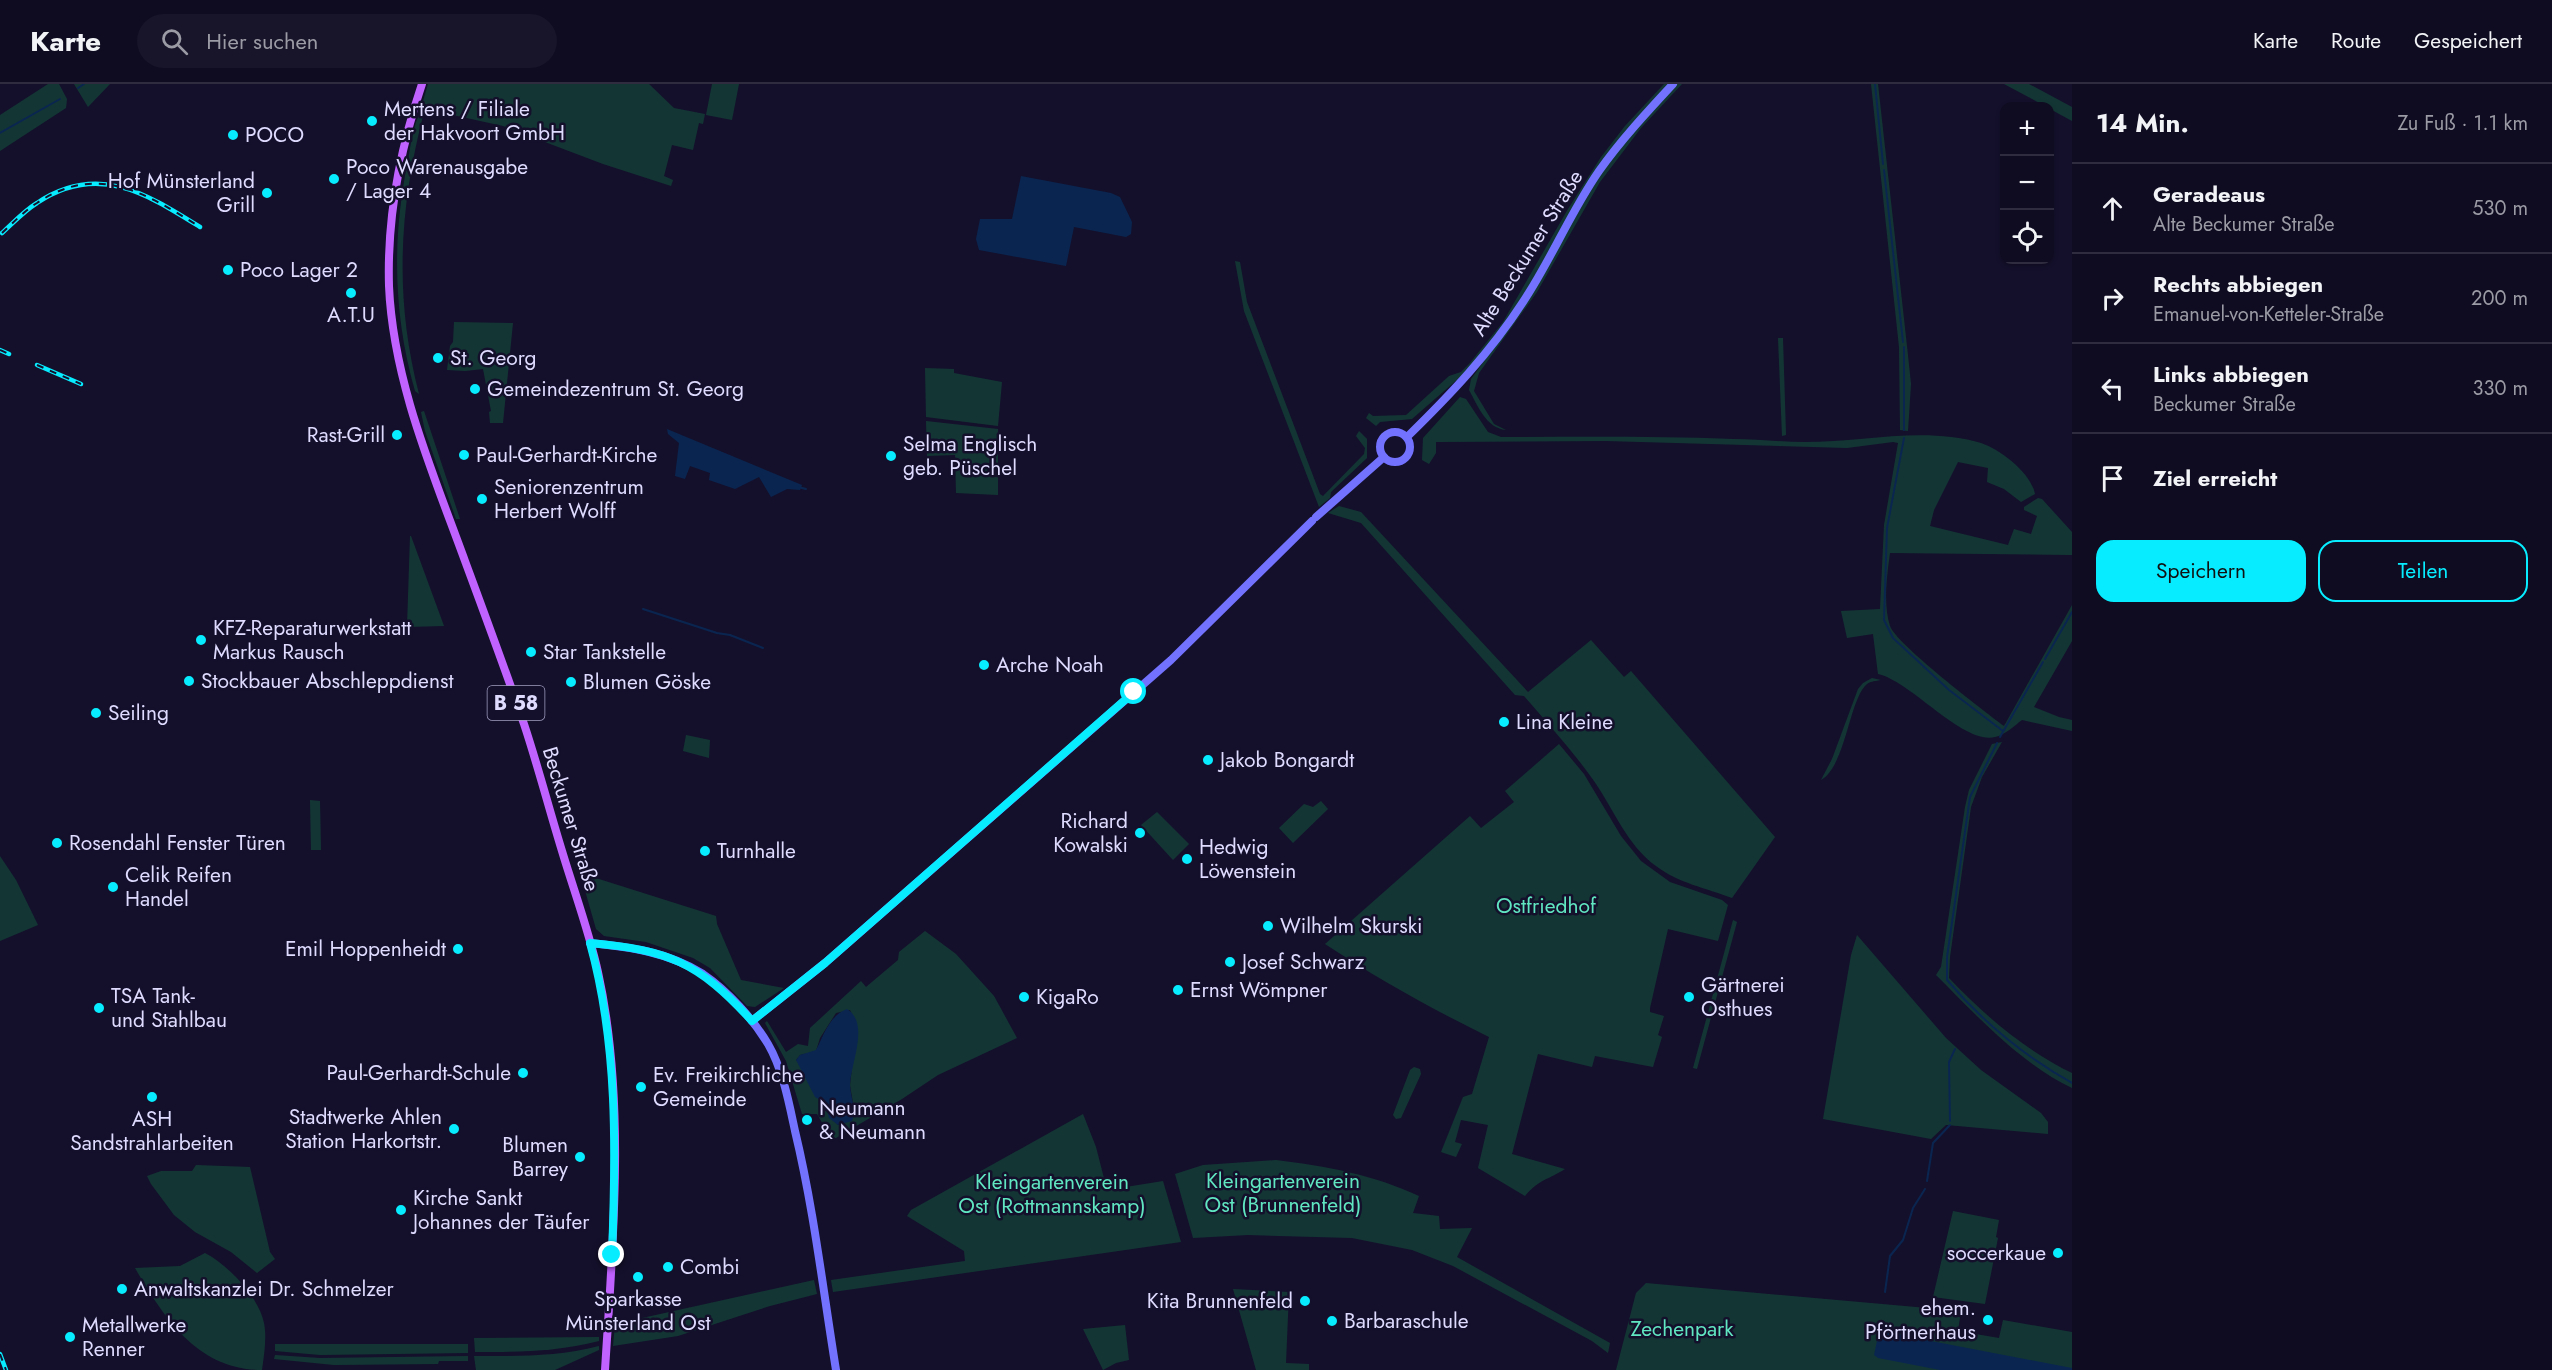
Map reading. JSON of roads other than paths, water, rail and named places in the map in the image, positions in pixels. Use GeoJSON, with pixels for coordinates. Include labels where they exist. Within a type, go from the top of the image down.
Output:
{"type":"FeatureCollection","features":[{"type":"Feature","properties":{"kind":"main road","name":"Beckumer Straße"},"geometry":{"type":"LineString","coordinates":[[422,84],[403,150],[392,209],[389,289],[399,360],[424,446],[525,727],[590,943],[604,1005],[612,1098],[614,1202],[604,1370]]}},
{"type":"Feature","properties":{"kind":"street","name":"Alte Beckumer Straße"},"geometry":{"type":"LineString","coordinates":[[752,1021],[834,956],[1171,660],[1314,519],[1384,457],[1391,462],[1404,459],[1410,446],[1407,437],[1482,359],[1524,301],[1573,212],[1599,172],[1628,133],[1673,84]]}},
{"type":"Feature","properties":{"kind":"street"},"geometry":{"type":"LineString","coordinates":[[1384,457],[1380,446],[1387,434],[1397,432],[1407,437]]}},
{"type":"Feature","properties":{"kind":"street"},"geometry":{"type":"LineString","coordinates":[[590,943],[645,950],[688,966],[724,991],[752,1021],[769,1046],[790,1109],[803,1165],[836,1370]]}},
{"type":"Feature","properties":{"kind":"water"},"geometry":{"type":"Polygon","coordinates":[[[1021,176],[1111,193],[1120,197],[1132,222],[1131,234],[1126,237],[1074,227],[1066,266],[979,250],[976,239],[980,219],[1012,219],[1021,176]]]}},
{"type":"Feature","properties":{"kind":"water"},"geometry":{"type":"Polygon","coordinates":[[[667,429],[802,485],[800,490],[787,489],[771,497],[759,477],[735,489],[709,480],[710,473],[690,466],[685,479],[675,476],[679,443],[668,434],[667,429]]]}},
{"type":"Feature","properties":{"kind":"water"},"geometry":{"type":"Polygon","coordinates":[[[847,1009],[854,1015],[858,1033],[850,1084],[854,1112],[852,1121],[838,1125],[829,1118],[825,1103],[815,1097],[796,1060],[800,1055],[816,1050],[831,1021],[847,1009]]]}},
{"type":"Feature","properties":{"kind":"water"},"geometry":{"type":"Polygon","coordinates":[[[1879,1331],[2072,1368],[2072,1370],[1940,1370],[1878,1358],[1874,1355],[1879,1331]]]}},
{"type":"Feature","properties":{"kind":"waterway"},"geometry":{"type":"LineString","coordinates":[[78,88],[84,84]]}},
{"type":"Feature","properties":{"kind":"waterway"},"geometry":{"type":"LineString","coordinates":[[1875,84],[1883,164]]}},
{"type":"Feature","properties":{"kind":"waterway"},"geometry":{"type":"LineString","coordinates":[[0,133],[60,99]]}},
{"type":"Feature","properties":{"kind":"waterway"},"geometry":{"type":"LineString","coordinates":[[1884,170],[1903,342]]}},
{"type":"Feature","properties":{"kind":"waterway"},"geometry":{"type":"LineString","coordinates":[[1904,347],[1904,430]]}},
{"type":"Feature","properties":{"kind":"waterway"},"geometry":{"type":"LineString","coordinates":[[1904,438],[1887,528],[1884,620],[1893,638],[1949,690],[2003,731]]}},
{"type":"Feature","properties":{"kind":"waterway"},"geometry":{"type":"LineString","coordinates":[[798,487],[806,489]]}},
{"type":"Feature","properties":{"kind":"waterway"},"geometry":{"type":"LineString","coordinates":[[643,609],[717,633],[730,635],[763,648]]}},
{"type":"Feature","properties":{"kind":"waterway"},"geometry":{"type":"LineString","coordinates":[[2045,659],[2072,612]]}},
{"type":"Feature","properties":{"kind":"waterway"},"geometry":{"type":"LineString","coordinates":[[2000,737],[2043,662]]}},
{"type":"Feature","properties":{"kind":"waterway"},"geometry":{"type":"LineString","coordinates":[[1997,743],[1970,797],[1947,957],[1947,980],[2005,1037],[2054,1073],[2072,1083]]}},
{"type":"Feature","properties":{"kind":"waterway"},"geometry":{"type":"LineString","coordinates":[[1950,1121],[1949,1062],[1955,1049]]}},
{"type":"Feature","properties":{"kind":"waterway"},"geometry":{"type":"LineString","coordinates":[[1927,1181],[1933,1143],[1950,1125]]}},
{"type":"Feature","properties":{"kind":"waterway"},"geometry":{"type":"LineString","coordinates":[[1885,1292],[1890,1256],[1903,1240],[1913,1208],[1925,1189]]}},
{"type":"Feature","properties":{"kind":"railway"},"geometry":{"type":"LineString","coordinates":[[2,233],[32,206],[59,191],[81,185],[101,184],[122,187],[141,194],[200,227]]}},
{"type":"Feature","properties":{"kind":"railway"},"geometry":{"type":"LineString","coordinates":[[0,350],[9,354]]}},
{"type":"Feature","properties":{"kind":"railway"},"geometry":{"type":"LineString","coordinates":[[37,365],[81,384]]}},
{"type":"Feature","properties":{"kind":"railway"},"geometry":{"type":"LineString","coordinates":[[0,1354],[6,1370]]}},
{"type":"Feature","properties":{"kind":"place","name":"Mertens / Filiale der Hakvoort GmbH"},"geometry":{"type":"Point","coordinates":[372,121]}},
{"type":"Feature","properties":{"kind":"place","name":"POCO"},"geometry":{"type":"Point","coordinates":[233,135]}},
{"type":"Feature","properties":{"kind":"place","name":"Poco Warenausgabe / Lager 4"},"geometry":{"type":"Point","coordinates":[334,179]}},
{"type":"Feature","properties":{"kind":"place","name":"Hof Münsterland Grill"},"geometry":{"type":"Point","coordinates":[267,193]}},
{"type":"Feature","properties":{"kind":"place","name":"Poco Lager 2"},"geometry":{"type":"Point","coordinates":[228,270]}},
{"type":"Feature","properties":{"kind":"place","name":"A.T.U"},"geometry":{"type":"Point","coordinates":[351,293]}},
{"type":"Feature","properties":{"kind":"place","name":"St. Georg"},"geometry":{"type":"Point","coordinates":[438,358]}},
{"type":"Feature","properties":{"kind":"place","name":"Gemeindezentrum St. Georg"},"geometry":{"type":"Point","coordinates":[475,389]}},
{"type":"Feature","properties":{"kind":"place","name":"Rast-Grill"},"geometry":{"type":"Point","coordinates":[397,435]}},
{"type":"Feature","properties":{"kind":"place","name":"Paul-Gerhardt-Kirche"},"geometry":{"type":"Point","coordinates":[464,455]}},
{"type":"Feature","properties":{"kind":"place","name":"Selma Englisch geb. Püschel"},"geometry":{"type":"Point","coordinates":[891,456]}},
{"type":"Feature","properties":{"kind":"place","name":"Seniorenzentrum Herbert Wolff"},"geometry":{"type":"Point","coordinates":[482,499]}},
{"type":"Feature","properties":{"kind":"place","name":"KFZ-Reparaturwerkstatt Markus Rausch"},"geometry":{"type":"Point","coordinates":[201,640]}},
{"type":"Feature","properties":{"kind":"place","name":"Star Tankstelle"},"geometry":{"type":"Point","coordinates":[531,652]}},
{"type":"Feature","properties":{"kind":"place","name":"Arche Noah"},"geometry":{"type":"Point","coordinates":[984,665]}},
{"type":"Feature","properties":{"kind":"place","name":"Stockbauer Abschleppdienst"},"geometry":{"type":"Point","coordinates":[189,681]}},
{"type":"Feature","properties":{"kind":"place","name":"Blumen Göske"},"geometry":{"type":"Point","coordinates":[571,682]}},
{"type":"Feature","properties":{"kind":"place","name":"Seiling"},"geometry":{"type":"Point","coordinates":[96,713]}},
{"type":"Feature","properties":{"kind":"place","name":"Lina Kleine"},"geometry":{"type":"Point","coordinates":[1504,722]}},
{"type":"Feature","properties":{"kind":"place","name":"Jakob Bongardt"},"geometry":{"type":"Point","coordinates":[1208,760]}},
{"type":"Feature","properties":{"kind":"place","name":"Richard Kowalski"},"geometry":{"type":"Point","coordinates":[1140,833]}},
{"type":"Feature","properties":{"kind":"place","name":"Rosendahl Fenster Türen"},"geometry":{"type":"Point","coordinates":[57,843]}},
{"type":"Feature","properties":{"kind":"place","name":"Turnhalle"},"geometry":{"type":"Point","coordinates":[705,851]}},
{"type":"Feature","properties":{"kind":"place","name":"Hedwig Löwenstein"},"geometry":{"type":"Point","coordinates":[1187,859]}},
{"type":"Feature","properties":{"kind":"place","name":"Celik Reifen Handel"},"geometry":{"type":"Point","coordinates":[113,887]}},
{"type":"Feature","properties":{"kind":"place","name":"Wilhelm Skurski"},"geometry":{"type":"Point","coordinates":[1268,926]}},
{"type":"Feature","properties":{"kind":"place","name":"Emil Hoppenheidt"},"geometry":{"type":"Point","coordinates":[458,949]}},
{"type":"Feature","properties":{"kind":"place","name":"Josef Schwarz"},"geometry":{"type":"Point","coordinates":[1230,962]}},
{"type":"Feature","properties":{"kind":"place","name":"Ernst Wömpner"},"geometry":{"type":"Point","coordinates":[1178,990]}},
{"type":"Feature","properties":{"kind":"place","name":"KigaRo"},"geometry":{"type":"Point","coordinates":[1024,997]}},
{"type":"Feature","properties":{"kind":"place","name":"Gärtnerei Osthues"},"geometry":{"type":"Point","coordinates":[1689,997]}},
{"type":"Feature","properties":{"kind":"place","name":"TSA Tank- und Stahlbau"},"geometry":{"type":"Point","coordinates":[99,1008]}},
{"type":"Feature","properties":{"kind":"place","name":"Paul-Gerhardt-Schule"},"geometry":{"type":"Point","coordinates":[523,1073]}},
{"type":"Feature","properties":{"kind":"place","name":"Ev. Freikirchliche Gemeinde"},"geometry":{"type":"Point","coordinates":[641,1087]}},
{"type":"Feature","properties":{"kind":"place","name":"ASH Sandstrahlarbeiten"},"geometry":{"type":"Point","coordinates":[152,1097]}},
{"type":"Feature","properties":{"kind":"place","name":"Neumann & Neumann"},"geometry":{"type":"Point","coordinates":[807,1120]}},
{"type":"Feature","properties":{"kind":"place","name":"Stadtwerke Ahlen Station Harkortstr."},"geometry":{"type":"Point","coordinates":[454,1129]}},
{"type":"Feature","properties":{"kind":"place","name":"Blumen Barrey"},"geometry":{"type":"Point","coordinates":[580,1157]}},
{"type":"Feature","properties":{"kind":"place","name":"Kirche Sankt Johannes der Täufer"},"geometry":{"type":"Point","coordinates":[401,1210]}},
{"type":"Feature","properties":{"kind":"place","name":"soccerkaue"},"geometry":{"type":"Point","coordinates":[2058,1253]}},
{"type":"Feature","properties":{"kind":"place","name":"Combi"},"geometry":{"type":"Point","coordinates":[668,1267]}},
{"type":"Feature","properties":{"kind":"place","name":"Sparkasse Münsterland Ost"},"geometry":{"type":"Point","coordinates":[638,1277]}},
{"type":"Feature","properties":{"kind":"place","name":"Anwaltskanzlei Dr. Schmelzer"},"geometry":{"type":"Point","coordinates":[122,1289]}},
{"type":"Feature","properties":{"kind":"place","name":"Kita Brunnenfeld"},"geometry":{"type":"Point","coordinates":[1305,1301]}},
{"type":"Feature","properties":{"kind":"place","name":"ehem. Pförtnerhaus"},"geometry":{"type":"Point","coordinates":[1988,1320]}},
{"type":"Feature","properties":{"kind":"place","name":"Barbaraschule"},"geometry":{"type":"Point","coordinates":[1332,1321]}},
{"type":"Feature","properties":{"kind":"place","name":"Metallwerke Renner"},"geometry":{"type":"Point","coordinates":[70,1337]}},
{"type":"Feature","properties":{"kind":"park label","name":"Ostfriedhof"},"geometry":{"type":"Point","coordinates":[1546,906]}},
{"type":"Feature","properties":{"kind":"park label","name":"Kleingartenverein Ost (Brunnenfeld)"},"geometry":{"type":"Point","coordinates":[1283,1193]}},
{"type":"Feature","properties":{"kind":"park label","name":"Kleingartenverein Ost (Rottmannskamp)"},"geometry":{"type":"Point","coordinates":[1052,1194]}},
{"type":"Feature","properties":{"kind":"park label","name":"Zechenpark"},"geometry":{"type":"Point","coordinates":[1682,1329]}}]}
